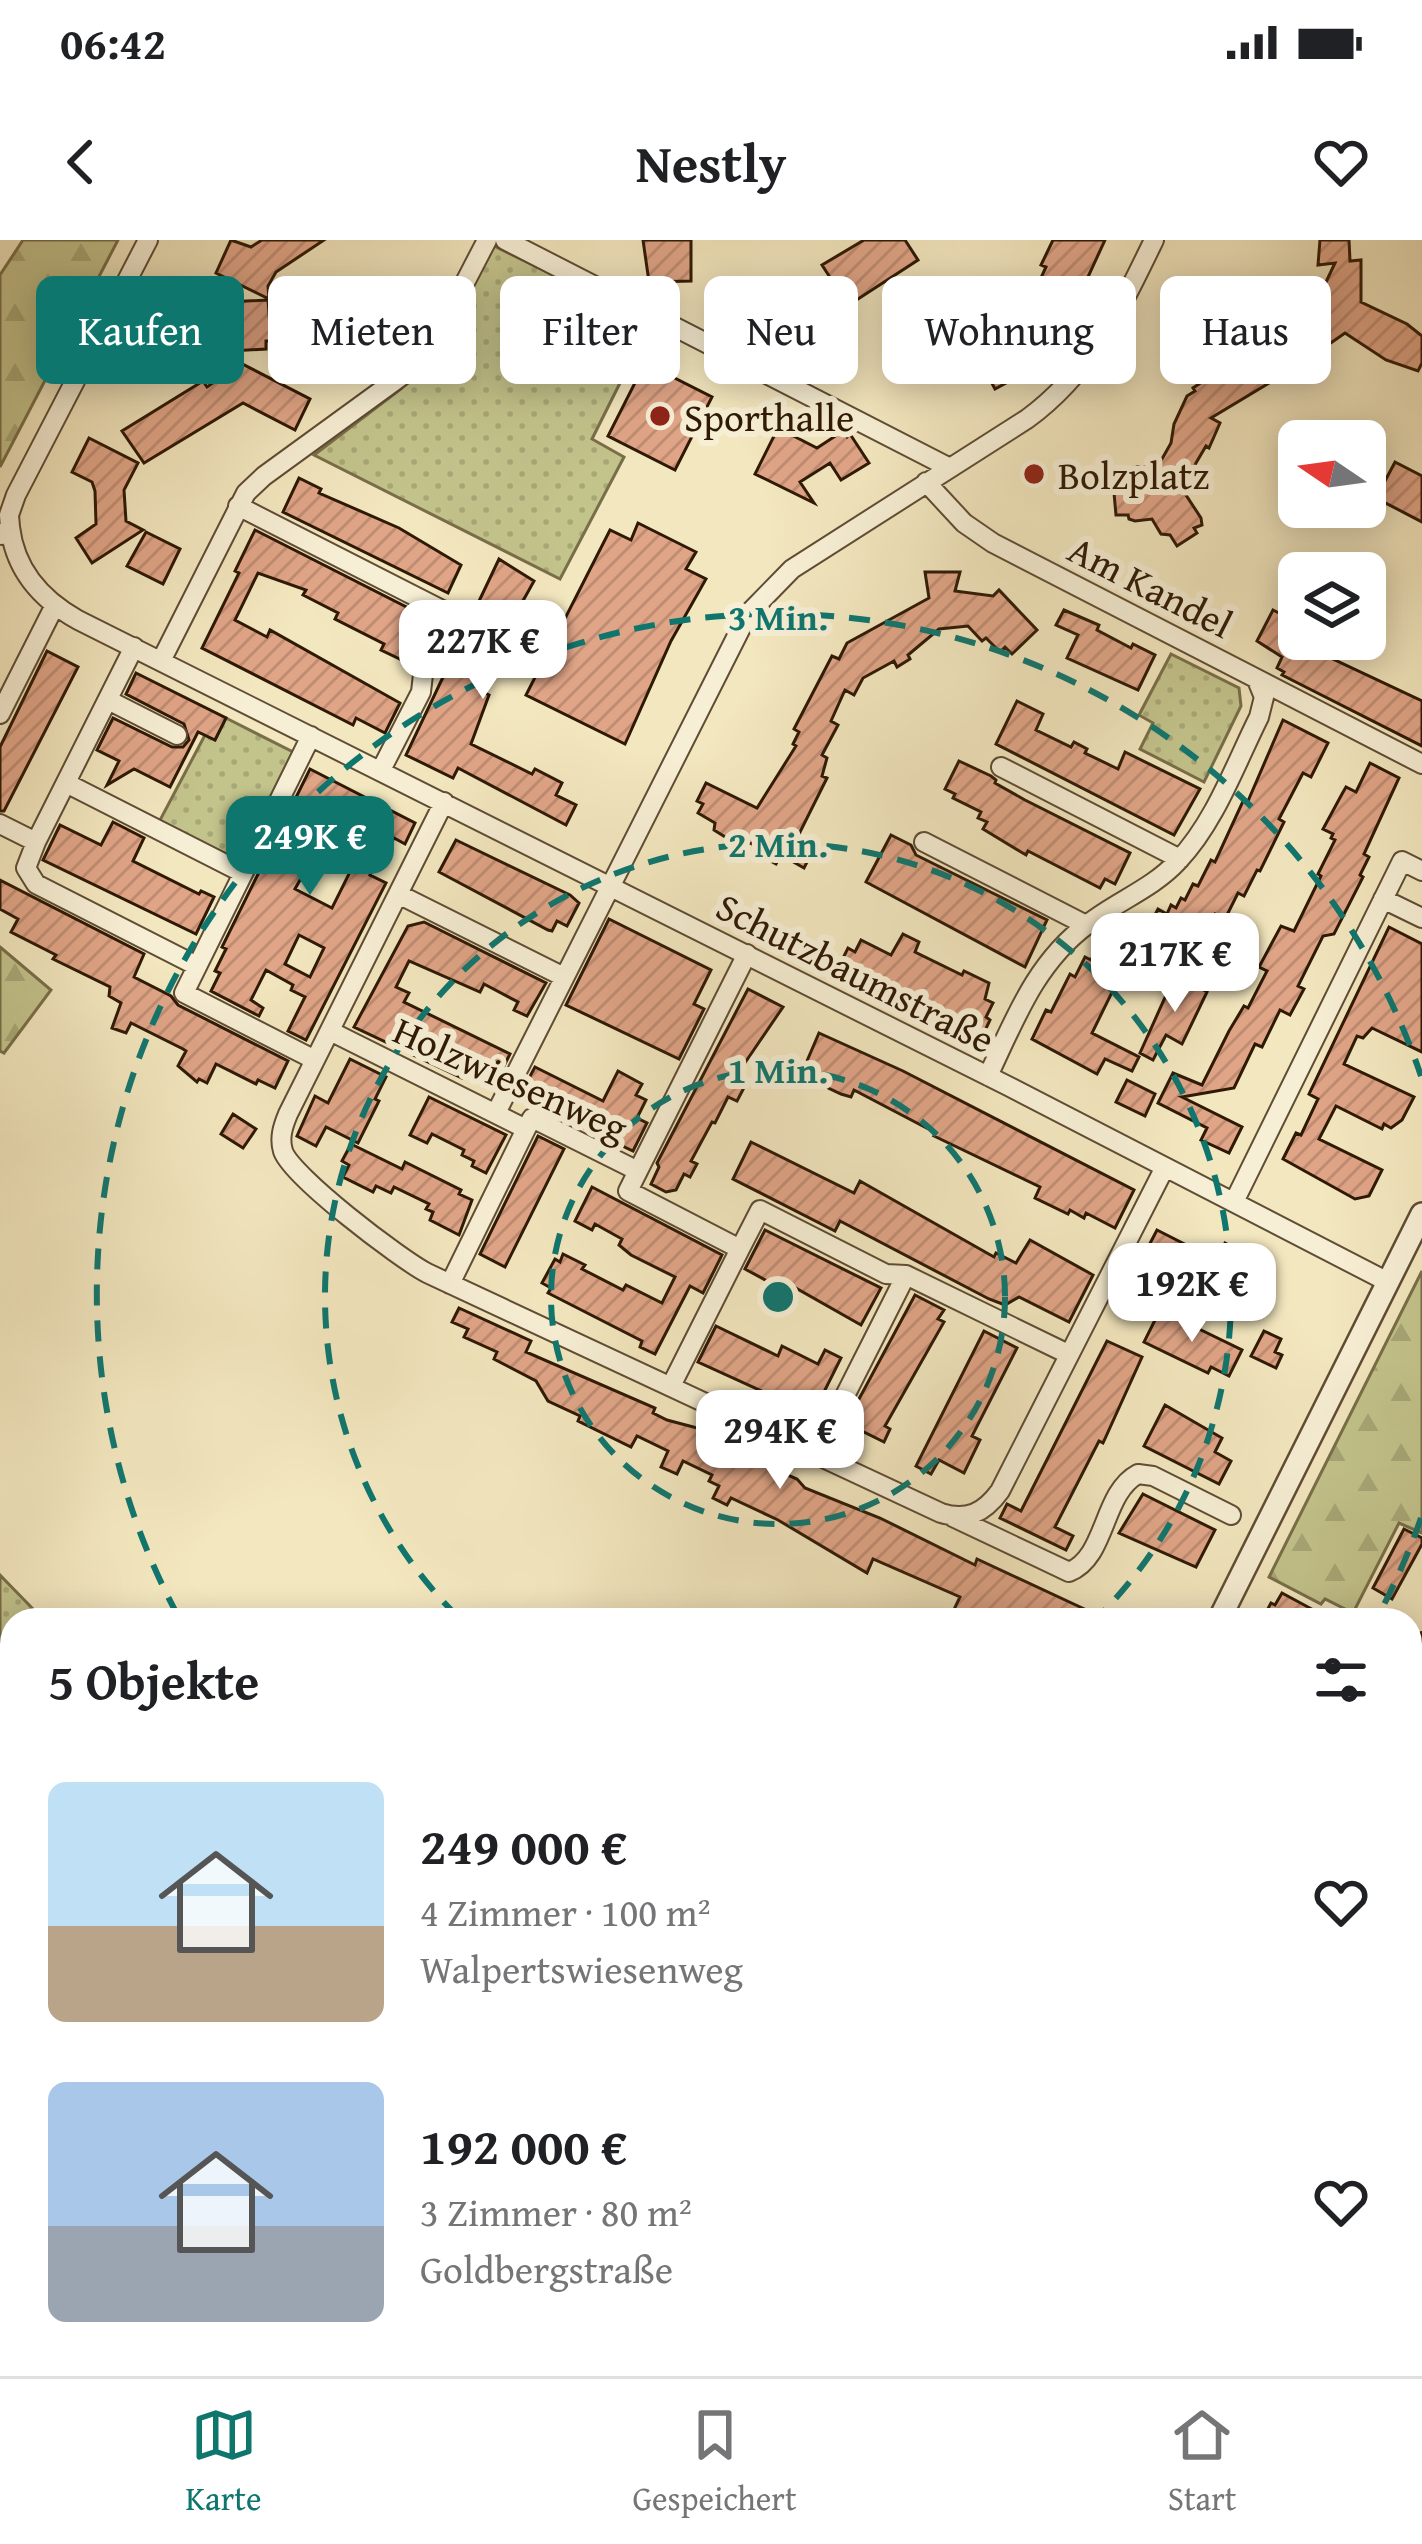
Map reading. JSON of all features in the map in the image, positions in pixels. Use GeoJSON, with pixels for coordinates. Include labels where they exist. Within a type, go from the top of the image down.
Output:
{"type":"FeatureCollection","features":[{"type":"Feature","properties":{"kind":"street"},"geometry":{"type":"LineString","coordinates":[[5,532],[16,495],[148,240]]}},
{"type":"Feature","properties":{"kind":"street"},"geometry":{"type":"LineString","coordinates":[[161,661],[238,506],[264,476],[418,364],[488,240]]}},
{"type":"Feature","properties":{"kind":"street"},"geometry":{"type":"LineString","coordinates":[[505,240],[950,468]]}},
{"type":"Feature","properties":{"kind":"street"},"geometry":{"type":"LineString","coordinates":[[496,1113],[748,614],[792,569],[1027,419],[1070,383],[1101,344],[1154,240]]}},
{"type":"Feature","properties":{"kind":"street","name":"Am Kandel"},"geometry":{"type":"LineString","coordinates":[[926,482],[964,524],[993,543],[1422,764]]}},
{"type":"Feature","properties":{"kind":"street"},"geometry":{"type":"LineString","coordinates":[[238,506],[450,614],[424,666],[421,692],[381,770]]}},
{"type":"Feature","properties":{"kind":"street","name":"Schutzbaumstraße"},"geometry":{"type":"LineString","coordinates":[[5,532],[19,562],[54,607],[1388,1282]]}},
{"type":"Feature","properties":{"kind":"street"},"geometry":{"type":"LineString","coordinates":[[0,714],[54,607]]}},
{"type":"Feature","properties":{"kind":"street"},"geometry":{"type":"LineString","coordinates":[[134,647],[26,868],[36,884],[197,966]]}},
{"type":"Feature","properties":{"kind":"street"},"geometry":{"type":"LineString","coordinates":[[988,1076],[1042,968],[1086,925],[1155,883],[1204,826],[1259,717],[1264,697],[1257,680]]}},
{"type":"Feature","properties":{"kind":"street"},"geometry":{"type":"LineString","coordinates":[[107,700],[177,735]]}},
{"type":"Feature","properties":{"kind":"street"},"geometry":{"type":"LineString","coordinates":[[311,736],[184,993],[315,1060]]}},
{"type":"Feature","properties":{"kind":"street"},"geometry":{"type":"LineString","coordinates":[[1001,767],[1180,859]]}},
{"type":"Feature","properties":{"kind":"street"},"geometry":{"type":"LineString","coordinates":[[66,783],[243,873]]}},
{"type":"Feature","properties":{"kind":"street"},"geometry":{"type":"LineString","coordinates":[[444,802],[284,1125],[285,1156],[393,1253],[450,1284],[1069,1572],[1084,1564],[1123,1487],[1138,1474],[1232,1515]]}},
{"type":"Feature","properties":{"kind":"street"},"geometry":{"type":"LineString","coordinates":[[0,824],[36,842]]}},
{"type":"Feature","properties":{"kind":"street"},"geometry":{"type":"LineString","coordinates":[[924,842],[1086,925]]}},
{"type":"Feature","properties":{"kind":"street"},"geometry":{"type":"LineString","coordinates":[[1234,1202],[1402,861],[1422,871]]}},
{"type":"Feature","properties":{"kind":"street"},"geometry":{"type":"LineString","coordinates":[[398,894],[564,976]]}},
{"type":"Feature","properties":{"kind":"street"},"geometry":{"type":"LineString","coordinates":[[1383,899],[1422,918]]}},
{"type":"Feature","properties":{"kind":"street"},"geometry":{"type":"LineString","coordinates":[[638,1171],[746,955]]}},
{"type":"Feature","properties":{"kind":"street","name":"Holzwiesenweg"},"geometry":{"type":"LineString","coordinates":[[330,1031],[526,1129],[532,1118],[638,1171],[628,1191],[740,1249]]}},
{"type":"Feature","properties":{"kind":"street"},"geometry":{"type":"LineString","coordinates":[[450,1284],[526,1129]]}},
{"type":"Feature","properties":{"kind":"street"},"geometry":{"type":"LineString","coordinates":[[953,1517],[982,1511],[1000,1491],[1165,1167]]}},
{"type":"Feature","properties":{"kind":"street"},"geometry":{"type":"LineString","coordinates":[[670,1386],[760,1210],[886,1274],[906,1275],[1068,1354]]}},
{"type":"Feature","properties":{"kind":"street"},"geometry":{"type":"LineString","coordinates":[[1225,1608],[1422,1214]]}},
{"type":"Feature","properties":{"kind":"street"},"geometry":{"type":"LineString","coordinates":[[815,1455],[906,1275]]}},
{"type":"Feature","properties":{"kind":"green space"},"geometry":{"type":"Polygon","coordinates":[[[23,240],[118,240],[99,276],[36,276],[36,384],[43,384],[0,467],[0,275],[23,240]]]}},
{"type":"Feature","properties":{"kind":"green space"},"geometry":{"type":"Polygon","coordinates":[[[490,244],[555,276],[500,276],[500,384],[620,384],[592,439],[624,457],[560,579],[314,455],[406,384],[476,384],[476,276],[472,276],[490,244]]]}},
{"type":"Feature","properties":{"kind":"green space"},"geometry":{"type":"Polygon","coordinates":[[[1171,654],[1239,688],[1241,706],[1204,782],[1140,749],[1153,723],[1139,715],[1171,654]]]}},
{"type":"Feature","properties":{"kind":"green space"},"geometry":{"type":"Polygon","coordinates":[[[226,718],[295,753],[241,862],[159,822],[205,735],[215,740],[226,718]]]}},
{"type":"Feature","properties":{"kind":"green space"},"geometry":{"type":"Polygon","coordinates":[[[0,947],[51,990],[4,1053],[0,1051],[0,947]]]}},
{"type":"Feature","properties":{"kind":"green space"},"geometry":{"type":"Polygon","coordinates":[[[1422,1271],[1422,1533],[1399,1523],[1356,1608],[1325,1599],[1321,1604],[1269,1577],[1422,1271]]]}},
{"type":"Feature","properties":{"kind":"green space"},"geometry":{"type":"Polygon","coordinates":[[[0,1575],[32,1608],[0,1608],[0,1575]]]}},
{"type":"Feature","properties":{"kind":"building"},"geometry":{"type":"Polygon","coordinates":[[[231,240],[251,247],[262,240],[324,240],[268,276],[268,299],[244,287],[244,276],[216,273],[231,240]]]}},
{"type":"Feature","properties":{"kind":"building"},"geometry":{"type":"Polygon","coordinates":[[[643,240],[691,240],[691,281],[680,281],[680,276],[648,276],[643,240]]]}},
{"type":"Feature","properties":{"kind":"building"},"geometry":{"type":"Polygon","coordinates":[[[864,240],[905,240],[918,260],[893,276],[882,276],[882,283],[858,299],[858,276],[829,276],[822,265],[864,240]]]}},
{"type":"Feature","properties":{"kind":"building"},"geometry":{"type":"Polygon","coordinates":[[[1053,240],[1105,240],[1088,276],[1042,276],[1046,267],[1041,265],[1053,240]]]}},
{"type":"Feature","properties":{"kind":"building"},"geometry":{"type":"Polygon","coordinates":[[[1320,240],[1349,240],[1350,261],[1361,260],[1361,302],[1422,336],[1418,371],[1386,360],[1345,333],[1331,343],[1329,276],[1335,263],[1318,265],[1320,240]]]}},
{"type":"Feature","properties":{"kind":"building"},"geometry":{"type":"Polygon","coordinates":[[[268,300],[266,349],[244,350],[244,301],[268,300]]]}},
{"type":"Feature","properties":{"kind":"building"},"geometry":{"type":"Polygon","coordinates":[[[244,365],[268,377],[268,384],[281,384],[310,399],[295,430],[243,403],[144,463],[122,431],[198,384],[244,384],[244,365]]]}},
{"type":"Feature","properties":{"kind":"building","name":"Sporthalle"},"geometry":{"type":"Polygon","coordinates":[[[680,381],[712,397],[675,470],[608,436],[634,384],[680,381]]]}},
{"type":"Feature","properties":{"kind":"building"},"geometry":{"type":"Polygon","coordinates":[[[1199,384],[1267,384],[1211,418],[1220,423],[1184,492],[1202,525],[1177,546],[1152,519],[1135,521],[1128,515],[1116,515],[1114,493],[1121,493],[1120,480],[1127,479],[1126,472],[1134,467],[1158,466],[1199,384]]]}},
{"type":"Feature","properties":{"kind":"building"},"geometry":{"type":"Polygon","coordinates":[[[778,428],[817,448],[843,431],[869,463],[841,480],[830,463],[800,482],[814,503],[755,474],[778,428]]]}},
{"type":"Feature","properties":{"kind":"building"},"geometry":{"type":"Polygon","coordinates":[[[89,438],[138,463],[124,490],[126,521],[143,530],[92,563],[76,538],[96,524],[95,491],[92,482],[72,472],[89,438]]]}},
{"type":"Feature","properties":{"kind":"building"},"geometry":{"type":"Polygon","coordinates":[[[1395,462],[1422,476],[1422,522],[1386,503],[1386,479],[1395,462]]]}},
{"type":"Feature","properties":{"kind":"building"},"geometry":{"type":"Polygon","coordinates":[[[299,478],[321,489],[319,493],[399,528],[461,565],[448,593],[283,512],[299,478]]]}},
{"type":"Feature","properties":{"kind":"building"},"geometry":{"type":"Polygon","coordinates":[[[638,523],[696,552],[686,569],[706,579],[671,641],[625,744],[526,695],[610,530],[631,540],[638,523]]]}},
{"type":"Feature","properties":{"kind":"building"},"geometry":{"type":"Polygon","coordinates":[[[255,530],[426,617],[404,661],[381,650],[384,644],[335,619],[338,613],[303,595],[306,590],[258,573],[235,620],[267,637],[270,630],[400,703],[385,733],[356,718],[353,725],[202,648],[255,530]]]}},
{"type":"Feature","properties":{"kind":"building"},"geometry":{"type":"Polygon","coordinates":[[[146,532],[180,549],[163,584],[127,566],[146,532]]]}},
{"type":"Feature","properties":{"kind":"building"},"geometry":{"type":"Polygon","coordinates":[[[499,559],[534,581],[519,608],[525,611],[512,639],[499,659],[495,658],[479,690],[489,695],[471,744],[562,783],[556,795],[576,805],[566,825],[458,768],[453,778],[406,755],[499,559]]]}},
{"type":"Feature","properties":{"kind":"building"},"geometry":{"type":"Polygon","coordinates":[[[925,572],[960,572],[955,591],[993,596],[999,590],[1037,630],[1012,654],[1005,647],[1000,652],[986,638],[982,641],[968,626],[939,629],[908,655],[910,659],[897,667],[894,661],[863,678],[854,695],[845,690],[831,721],[838,725],[822,755],[827,758],[822,776],[827,778],[798,836],[816,845],[804,868],[781,855],[776,864],[734,834],[730,840],[714,830],[715,823],[698,813],[703,804],[697,801],[706,783],[757,808],[796,746],[799,732],[794,729],[832,656],[839,659],[847,643],[929,598],[925,572]]]}},
{"type":"Feature","properties":{"kind":"building"},"geometry":{"type":"Polygon","coordinates":[[[1064,610],[1099,625],[1097,630],[1131,648],[1133,644],[1155,655],[1138,690],[1067,658],[1078,635],[1056,625],[1064,610]]]}},
{"type":"Feature","properties":{"kind":"building"},"geometry":{"type":"Polygon","coordinates":[[[1273,610],[1278,612],[1278,654],[1257,641],[1273,610]]]}},
{"type":"Feature","properties":{"kind":"building"},"geometry":{"type":"Polygon","coordinates":[[[47,651],[78,667],[0,811],[0,747],[47,651]]]}},
{"type":"Feature","properties":{"kind":"building"},"geometry":{"type":"Polygon","coordinates":[[[1281,660],[1335,660],[1422,701],[1422,746],[1282,675],[1277,668],[1281,660]]]}},
{"type":"Feature","properties":{"kind":"building"},"geometry":{"type":"Polygon","coordinates":[[[136,673],[226,718],[215,740],[198,732],[170,787],[134,769],[107,785],[119,761],[97,750],[113,718],[172,747],[183,747],[189,740],[184,724],[126,694],[136,673]]]}},
{"type":"Feature","properties":{"kind":"building"},"geometry":{"type":"Polygon","coordinates":[[[1017,701],[1043,714],[1036,730],[1071,747],[1074,742],[1087,749],[1085,753],[1118,769],[1125,752],[1200,789],[1174,835],[996,744],[1017,701]]]}},
{"type":"Feature","properties":{"kind":"building"},"geometry":{"type":"Polygon","coordinates":[[[1283,720],[1328,743],[1311,777],[1303,773],[1260,871],[1244,896],[1238,893],[1225,919],[1215,914],[1205,934],[1194,929],[1169,981],[1138,966],[1131,981],[1120,976],[1092,1033],[1139,1057],[1132,1071],[1105,1059],[1097,1074],[1032,1039],[1046,1010],[1051,1012],[1070,974],[1075,977],[1085,957],[1091,960],[1096,950],[1101,952],[1110,934],[1122,940],[1132,921],[1148,928],[1158,909],[1167,914],[1171,905],[1176,908],[1181,898],[1185,900],[1193,884],[1198,886],[1211,860],[1215,862],[1244,799],[1248,801],[1283,720]]]}},
{"type":"Feature","properties":{"kind":"building"},"geometry":{"type":"Polygon","coordinates":[[[959,761],[1130,853],[1115,884],[1105,879],[1100,888],[1028,851],[1026,855],[983,829],[987,822],[978,818],[981,812],[945,789],[959,761]]]}},
{"type":"Feature","properties":{"kind":"building"},"geometry":{"type":"Polygon","coordinates":[[[1370,763],[1399,778],[1364,854],[1369,857],[1363,877],[1334,934],[1323,936],[1298,986],[1304,989],[1290,1015],[1280,1010],[1262,1047],[1255,1044],[1234,1088],[1182,1097],[1242,1127],[1229,1153],[1201,1140],[1207,1128],[1158,1103],[1173,1073],[1202,1085],[1267,971],[1259,967],[1281,926],[1294,931],[1321,876],[1335,840],[1323,829],[1346,787],[1356,792],[1370,763]]]}},
{"type":"Feature","properties":{"kind":"building"},"geometry":{"type":"Polygon","coordinates":[[[310,769],[415,823],[405,844],[394,838],[387,843],[370,875],[386,883],[306,1040],[288,1031],[305,997],[266,970],[251,1000],[263,1008],[259,1016],[211,991],[226,949],[222,947],[310,769]],[[318,848],[295,889],[332,908],[353,866],[318,848]],[[299,935],[285,964],[310,977],[324,948],[299,935]]]}},
{"type":"Feature","properties":{"kind":"building"},"geometry":{"type":"Polygon","coordinates":[[[113,822],[144,838],[133,861],[214,897],[196,934],[43,860],[60,825],[101,845],[113,822]]]}},
{"type":"Feature","properties":{"kind":"building"},"geometry":{"type":"Polygon","coordinates":[[[891,835],[911,845],[916,855],[1047,920],[1025,967],[866,882],[891,835]]]}},
{"type":"Feature","properties":{"kind":"building"},"geometry":{"type":"Polygon","coordinates":[[[456,840],[570,895],[579,903],[567,926],[557,921],[548,930],[439,872],[456,840]]]}},
{"type":"Feature","properties":{"kind":"building"},"geometry":{"type":"Polygon","coordinates":[[[0,880],[144,954],[134,977],[288,1061],[275,1088],[216,1064],[207,1083],[197,1082],[178,1066],[183,1049],[131,1023],[126,1033],[112,1028],[121,1003],[109,996],[110,987],[11,932],[18,919],[0,909],[0,880]]]}},
{"type":"Feature","properties":{"kind":"building"},"geometry":{"type":"Polygon","coordinates":[[[609,919],[711,970],[694,1004],[704,1009],[679,1059],[566,1005],[609,919]]]}},
{"type":"Feature","properties":{"kind":"building"},"geometry":{"type":"Polygon","coordinates":[[[424,922],[546,983],[527,1016],[514,1010],[518,1002],[484,984],[480,992],[409,961],[396,987],[409,993],[404,1002],[510,1054],[494,1086],[464,1074],[462,1078],[354,1027],[408,926],[424,922]]]}},
{"type":"Feature","properties":{"kind":"building"},"geometry":{"type":"Polygon","coordinates":[[[1389,927],[1422,944],[1422,1052],[1372,1028],[1363,1038],[1357,1036],[1344,1064],[1414,1097],[1402,1120],[1391,1128],[1384,1124],[1382,1129],[1336,1106],[1319,1139],[1382,1170],[1369,1196],[1355,1199],[1283,1159],[1318,1099],[1309,1094],[1389,927]]]}},
{"type":"Feature","properties":{"kind":"building"},"geometry":{"type":"Polygon","coordinates":[[[903,934],[919,942],[915,952],[989,983],[985,999],[993,1003],[982,1037],[840,964],[848,948],[855,952],[861,940],[891,955],[903,934]]]}},
{"type":"Feature","properties":{"kind":"building"},"geometry":{"type":"Polygon","coordinates":[[[1176,973],[1207,992],[1182,1044],[1166,1035],[1153,1060],[1140,1053],[1176,973]]]}},
{"type":"Feature","properties":{"kind":"building"},"geometry":{"type":"Polygon","coordinates":[[[748,989],[783,1007],[738,1073],[748,1080],[737,1101],[728,1097],[712,1122],[691,1161],[697,1164],[690,1177],[684,1174],[676,1190],[666,1192],[651,1184],[657,1163],[748,989]]]}},
{"type":"Feature","properties":{"kind":"building"},"geometry":{"type":"Polygon","coordinates":[[[819,1033],[1134,1190],[1115,1228],[1086,1213],[1084,1218],[1070,1210],[1068,1214],[1035,1198],[1040,1187],[934,1136],[936,1133],[854,1090],[851,1097],[801,1075],[819,1033]]]}},
{"type":"Feature","properties":{"kind":"building"},"geometry":{"type":"Polygon","coordinates":[[[350,1059],[386,1077],[358,1143],[326,1127],[316,1146],[297,1136],[315,1096],[328,1103],[350,1059]]]}},
{"type":"Feature","properties":{"kind":"building"},"geometry":{"type":"Polygon","coordinates":[[[535,1067],[603,1101],[618,1071],[642,1084],[636,1095],[646,1100],[637,1118],[647,1123],[633,1151],[528,1101],[521,1093],[535,1067]]]}},
{"type":"Feature","properties":{"kind":"building"},"geometry":{"type":"Polygon","coordinates":[[[1127,1080],[1155,1094],[1145,1116],[1116,1102],[1127,1080]]]}},
{"type":"Feature","properties":{"kind":"building"},"geometry":{"type":"Polygon","coordinates":[[[429,1097],[506,1135],[486,1173],[472,1166],[474,1161],[462,1155],[464,1150],[432,1134],[427,1143],[410,1135],[429,1097]]]}},
{"type":"Feature","properties":{"kind":"building"},"geometry":{"type":"Polygon","coordinates":[[[233,1114],[256,1129],[243,1148],[221,1134],[233,1114]]]}},
{"type":"Feature","properties":{"kind":"building"},"geometry":{"type":"Polygon","coordinates":[[[538,1136],[564,1149],[505,1267],[480,1254],[538,1136]]]}},
{"type":"Feature","properties":{"kind":"building"},"geometry":{"type":"Polygon","coordinates":[[[751,1142],[854,1193],[860,1181],[994,1257],[996,1253],[1016,1263],[1030,1240],[1093,1275],[1069,1322],[1019,1297],[1005,1305],[989,1299],[840,1221],[835,1231],[733,1179],[751,1142]]]}},
{"type":"Feature","properties":{"kind":"building"},"geometry":{"type":"Polygon","coordinates":[[[351,1144],[402,1169],[405,1162],[461,1190],[459,1194],[472,1200],[459,1235],[430,1220],[429,1204],[394,1187],[391,1193],[376,1186],[373,1192],[343,1177],[349,1165],[342,1161],[351,1144]]]}},
{"type":"Feature","properties":{"kind":"building"},"geometry":{"type":"Polygon","coordinates":[[[592,1187],[722,1255],[703,1293],[690,1286],[655,1354],[640,1347],[642,1341],[548,1293],[551,1288],[542,1283],[563,1254],[623,1290],[626,1285],[662,1303],[675,1277],[631,1255],[619,1245],[622,1239],[595,1224],[592,1230],[575,1221],[592,1187]]]}},
{"type":"Feature","properties":{"kind":"building"},"geometry":{"type":"Polygon","coordinates":[[[765,1230],[881,1288],[861,1325],[785,1282],[782,1289],[745,1269],[765,1230]]]}},
{"type":"Feature","properties":{"kind":"building"},"geometry":{"type":"Polygon","coordinates":[[[1157,1230],[1216,1260],[1225,1243],[1264,1265],[1246,1300],[1213,1283],[1208,1293],[1182,1280],[1173,1296],[1151,1285],[1163,1263],[1145,1253],[1157,1230]]]}},
{"type":"Feature","properties":{"kind":"building"},"geometry":{"type":"Polygon","coordinates":[[[915,1295],[944,1310],[938,1319],[944,1322],[885,1426],[890,1429],[884,1442],[846,1423],[915,1295]]]}},
{"type":"Feature","properties":{"kind":"building"},"geometry":{"type":"Polygon","coordinates":[[[459,1308],[531,1341],[526,1352],[655,1408],[653,1413],[667,1420],[701,1429],[698,1436],[797,1479],[805,1488],[1082,1608],[955,1608],[960,1597],[873,1559],[867,1573],[778,1520],[731,1498],[727,1505],[713,1498],[719,1486],[709,1481],[712,1475],[683,1461],[677,1474],[661,1467],[668,1451],[637,1436],[631,1447],[578,1421],[580,1416],[548,1401],[536,1381],[494,1359],[497,1352],[464,1337],[468,1329],[452,1322],[459,1308]]]}},
{"type":"Feature","properties":{"kind":"building"},"geometry":{"type":"Polygon","coordinates":[[[1160,1310],[1242,1350],[1229,1376],[1211,1367],[1208,1373],[1144,1342],[1160,1310]]]}},
{"type":"Feature","properties":{"kind":"building"},"geometry":{"type":"Polygon","coordinates":[[[716,1326],[778,1356],[782,1346],[818,1364],[825,1350],[841,1358],[807,1426],[789,1417],[793,1409],[781,1400],[698,1362],[716,1326]]]}},
{"type":"Feature","properties":{"kind":"building"},"geometry":{"type":"Polygon","coordinates":[[[984,1331],[1017,1348],[972,1436],[980,1440],[964,1473],[939,1460],[931,1474],[916,1466],[984,1331]]]}},
{"type":"Feature","properties":{"kind":"building"},"geometry":{"type":"Polygon","coordinates":[[[1264,1331],[1281,1339],[1275,1352],[1282,1355],[1276,1368],[1251,1356],[1264,1331]]]}},
{"type":"Feature","properties":{"kind":"building"},"geometry":{"type":"Polygon","coordinates":[[[1107,1341],[1142,1357],[1103,1443],[1099,1441],[1055,1527],[1073,1536],[1066,1550],[1000,1518],[1007,1504],[1021,1511],[1107,1341]]]}},
{"type":"Feature","properties":{"kind":"building"},"geometry":{"type":"Polygon","coordinates":[[[1165,1405],[1222,1438],[1215,1452],[1231,1461],[1219,1484],[1144,1446],[1165,1405]]]}},
{"type":"Feature","properties":{"kind":"building"},"geometry":{"type":"Polygon","coordinates":[[[1143,1494],[1215,1530],[1196,1567],[1119,1533],[1143,1494]]]}},
{"type":"Feature","properties":{"kind":"building"},"geometry":{"type":"Polygon","coordinates":[[[1404,1529],[1422,1538],[1422,1544],[1392,1599],[1373,1588],[1404,1529]]]}},
{"type":"Feature","properties":{"kind":"building"},"geometry":{"type":"Polygon","coordinates":[[[1282,1593],[1310,1608],[1268,1608],[1282,1593]]]}},
{"type":"Feature","properties":{"kind":"place","name":"Sporthalle"},"geometry":{"type":"Point","coordinates":[660,416]}},
{"type":"Feature","properties":{"kind":"place","name":"Bolzplatz"},"geometry":{"type":"Point","coordinates":[1034,474]}}]}
